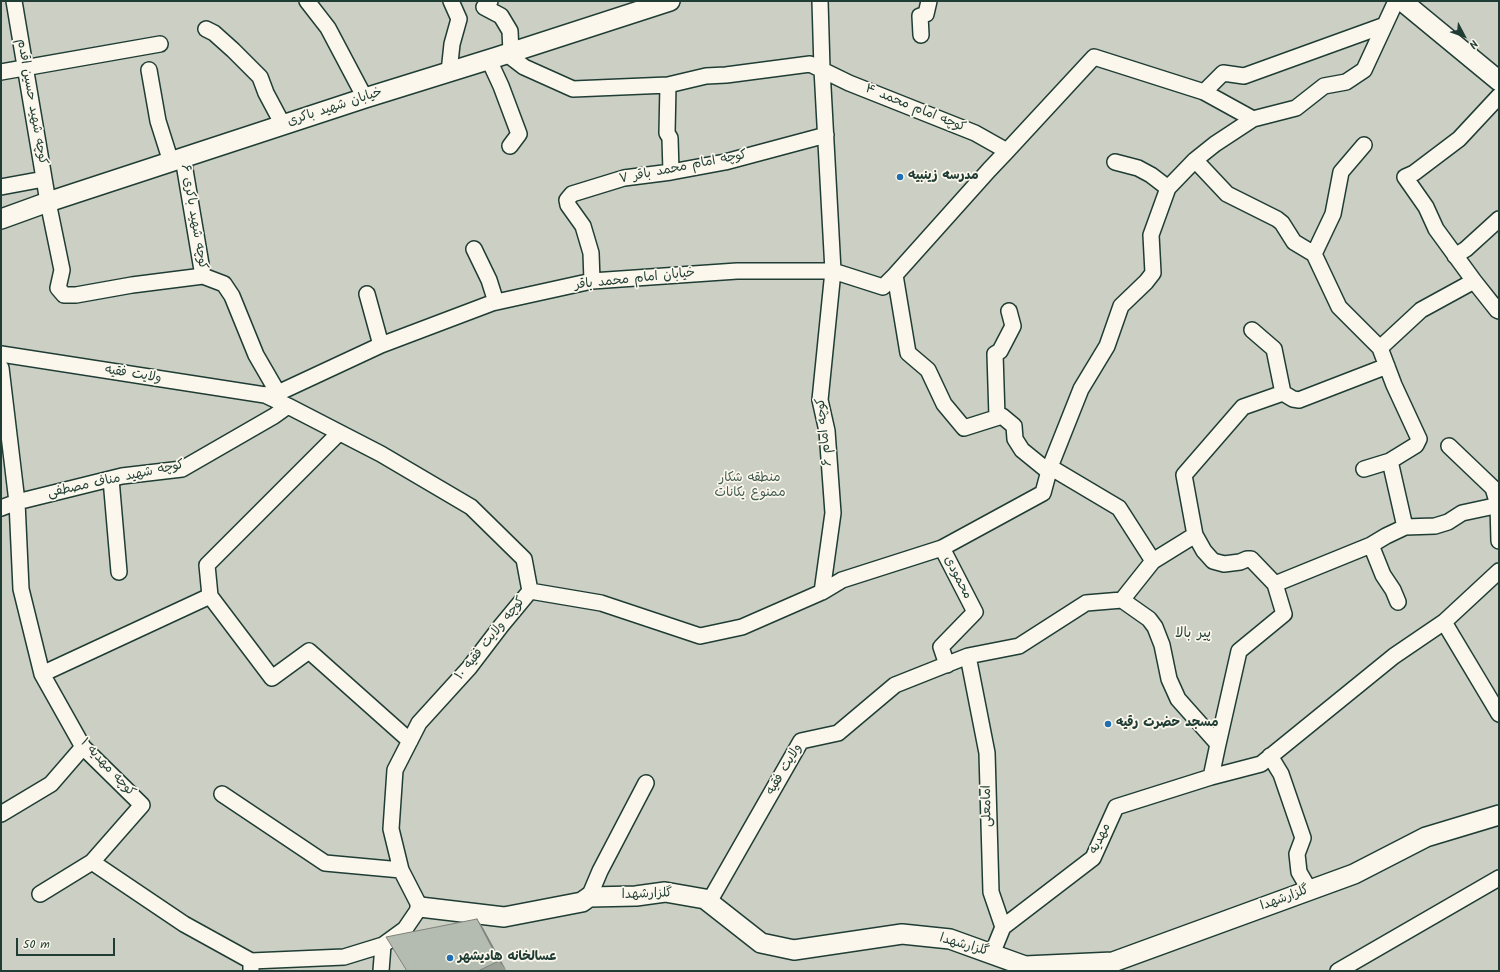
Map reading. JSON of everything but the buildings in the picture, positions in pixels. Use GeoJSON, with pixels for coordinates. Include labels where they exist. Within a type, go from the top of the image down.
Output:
{"type":"FeatureCollection","features":[{"type":"Feature","properties":{"kind":"main road","name":"خیابان شهید باکری"},"geometry":{"type":"LineString","coordinates":[[1,219],[48,202],[365,98],[489,60],[630,7],[670,1]]}},
{"type":"Feature","properties":{"kind":"main road"},"geometry":{"type":"LineString","coordinates":[[1402,1],[1499,81]]}},
{"type":"Feature","properties":{"kind":"main road","name":"گلزارشهدا"},"geometry":{"type":"LineString","coordinates":[[420,907],[504,917],[582,902],[588,897],[636,896],[665,892],[705,899],[761,943],[794,950],[902,934],[950,940],[1025,966],[1113,962],[1354,874],[1426,836],[1499,815]]}},
{"type":"Feature","properties":{"kind":"street","name":"کوچه شهید حسین اقدم"},"geometry":{"type":"LineString","coordinates":[[14,1],[48,202],[62,270],[58,288],[64,295],[76,295],[132,285],[203,276]]}},
{"type":"Feature","properties":{"kind":"street"},"geometry":{"type":"LineString","coordinates":[[307,1],[328,28],[365,98]]}},
{"type":"Feature","properties":{"kind":"street"},"geometry":{"type":"LineString","coordinates":[[449,72],[452,44],[459,19],[451,1]]}},
{"type":"Feature","properties":{"kind":"street"},"geometry":{"type":"LineString","coordinates":[[490,1],[484,7],[501,16],[510,31],[509,53]]}},
{"type":"Feature","properties":{"kind":"street","name":"کوچه امام ۶"},"geometry":{"type":"LineString","coordinates":[[820,1],[822,69],[833,271],[820,400],[827,431],[833,513],[822,592]]}},
{"type":"Feature","properties":{"kind":"street"},"geometry":{"type":"LineString","coordinates":[[921,35],[920,16],[926,14],[929,1]]}},
{"type":"Feature","properties":{"kind":"street"},"geometry":{"type":"LineString","coordinates":[[530,591],[601,603],[700,636],[742,627],[822,592],[842,580],[942,548],[1043,494],[1050,469],[1081,389],[1107,346],[1121,306],[1146,282],[1152,273],[1151,235],[1168,188],[1195,160],[1215,144],[1253,119],[1296,108],[1324,86],[1346,82],[1364,70],[1396,1]]}},
{"type":"Feature","properties":{"kind":"street"},"geometry":{"type":"LineString","coordinates":[[1204,92],[1223,72],[1244,76],[1385,25]]}},
{"type":"Feature","properties":{"kind":"street"},"geometry":{"type":"LineString","coordinates":[[206,29],[214,33],[260,77],[266,93],[283,125]]}},
{"type":"Feature","properties":{"kind":"street"},"geometry":{"type":"LineString","coordinates":[[1,72],[160,44]]}},
{"type":"Feature","properties":{"kind":"street","name":"کوچه امام محمد ۴"},"geometry":{"type":"LineString","coordinates":[[509,53],[524,67],[573,89],[668,85],[706,76],[726,75],[810,64],[849,83],[975,133],[1007,151]]}},
{"type":"Feature","properties":{"kind":"street"},"geometry":{"type":"LineString","coordinates":[[1153,561],[1119,508],[1050,469],[1022,450],[1015,439],[1014,426],[1002,416],[964,428],[944,404],[928,370],[908,353],[895,275],[989,170],[1094,57],[1204,92],[1253,119]]}},
{"type":"Feature","properties":{"kind":"street"},"geometry":{"type":"LineString","coordinates":[[489,60],[501,86],[518,134],[510,146]]}},
{"type":"Feature","properties":{"kind":"street","name":"کوچه شهید باکری ۶"},"geometry":{"type":"LineString","coordinates":[[149,70],[158,121],[177,160],[203,276]]}},
{"type":"Feature","properties":{"kind":"street"},"geometry":{"type":"LineString","coordinates":[[668,85],[667,133],[670,138],[671,172]]}},
{"type":"Feature","properties":{"kind":"street"},"geometry":{"type":"LineString","coordinates":[[1499,96],[1459,139],[1414,173],[1405,177],[1426,207],[1436,229],[1474,281],[1499,311]]}},
{"type":"Feature","properties":{"kind":"street","name":"کوچه امام محمد باقر ۷"},"geometry":{"type":"LineString","coordinates":[[592,281],[591,253],[583,226],[568,205],[567,200],[572,194],[624,178],[671,172],[725,162],[826,134]]}},
{"type":"Feature","properties":{"kind":"street"},"geometry":{"type":"LineString","coordinates":[[1314,254],[1333,214],[1341,172],[1364,145]]}},
{"type":"Feature","properties":{"kind":"street"},"geometry":{"type":"LineString","coordinates":[[1195,160],[1227,194],[1277,219],[1282,223],[1294,242],[1314,254],[1339,307],[1380,348],[1394,385],[1419,439],[1416,445],[1390,461],[1364,469]]}},
{"type":"Feature","properties":{"kind":"street"},"geometry":{"type":"LineString","coordinates":[[1115,162],[1138,168],[1151,175],[1168,188]]}},
{"type":"Feature","properties":{"kind":"street"},"geometry":{"type":"LineString","coordinates":[[1,186],[44,179]]}},
{"type":"Feature","properties":{"kind":"street"},"geometry":{"type":"LineString","coordinates":[[1455,256],[1466,249],[1499,219]]}},
{"type":"Feature","properties":{"kind":"street"},"geometry":{"type":"LineString","coordinates":[[474,249],[490,280],[496,302]]}},
{"type":"Feature","properties":{"kind":"street","name":"خیابان امام محمد باقر"},"geometry":{"type":"LineString","coordinates":[[271,394],[381,345],[496,302],[592,281],[737,271],[833,271],[883,287],[895,275]]}},
{"type":"Feature","properties":{"kind":"street"},"geometry":{"type":"LineString","coordinates":[[203,276],[224,284],[232,296],[271,394]]}},
{"type":"Feature","properties":{"kind":"street"},"geometry":{"type":"LineString","coordinates":[[1380,348],[1421,310],[1474,281]]}},
{"type":"Feature","properties":{"kind":"street"},"geometry":{"type":"LineString","coordinates":[[367,294],[381,345]]}},
{"type":"Feature","properties":{"kind":"street"},"geometry":{"type":"LineString","coordinates":[[997,417],[995,354],[1000,351],[1013,326],[1009,311]]}},
{"type":"Feature","properties":{"kind":"street"},"geometry":{"type":"LineString","coordinates":[[1252,330],[1274,349],[1283,393],[1293,399],[1300,400],[1387,366]]}},
{"type":"Feature","properties":{"kind":"street","name":"ولایت فقیه"},"geometry":{"type":"LineString","coordinates":[[1,354],[271,394]]}},
{"type":"Feature","properties":{"kind":"street","name":"کوچه مهدیه ۱"},"geometry":{"type":"LineString","coordinates":[[1,368],[16,502],[21,589],[42,674],[83,747],[142,805],[92,862]]}},
{"type":"Feature","properties":{"kind":"street"},"geometry":{"type":"LineString","coordinates":[[1210,777],[1239,651],[1284,614],[1275,584],[1251,559],[1247,558],[1240,562],[1224,564],[1213,561],[1204,551],[1195,535],[1184,475],[1243,407],[1283,393]]}},
{"type":"Feature","properties":{"kind":"street","name":"کوچه ولایت فقیه ۱۰"},"geometry":{"type":"LineString","coordinates":[[271,394],[288,406],[380,454],[470,507],[524,559],[530,591],[469,668],[419,723],[395,770],[391,829],[401,870],[420,907]]}},
{"type":"Feature","properties":{"kind":"street","name":"کوچه شهید مناف مصطفی"},"geometry":{"type":"LineString","coordinates":[[1,508],[16,502],[122,476],[182,469],[274,416],[288,406]]}},
{"type":"Feature","properties":{"kind":"street"},"geometry":{"type":"LineString","coordinates":[[339,433],[207,565],[210,596],[272,678],[309,651],[410,741]]}},
{"type":"Feature","properties":{"kind":"street"},"geometry":{"type":"LineString","coordinates":[[1449,446],[1493,488],[1499,505],[1499,541]]}},
{"type":"Feature","properties":{"kind":"street"},"geometry":{"type":"LineString","coordinates":[[1390,461],[1405,527]]}},
{"type":"Feature","properties":{"kind":"street"},"geometry":{"type":"LineString","coordinates":[[111,479],[119,572]]}},
{"type":"Feature","properties":{"kind":"street"},"geometry":{"type":"LineString","coordinates":[[1275,584],[1371,545],[1405,527],[1441,524],[1448,522],[1462,513],[1499,505]]}},
{"type":"Feature","properties":{"kind":"street"},"geometry":{"type":"LineString","coordinates":[[1195,535],[1153,561],[1122,600],[1149,619],[1155,627],[1162,645],[1168,679],[1178,699],[1218,744]]}},
{"type":"Feature","properties":{"kind":"street"},"geometry":{"type":"LineString","coordinates":[[1371,545],[1382,575],[1398,602]]}},
{"type":"Feature","properties":{"kind":"street","name":"محمودی"},"geometry":{"type":"LineString","coordinates":[[942,548],[975,612],[942,647],[947,665]]}},
{"type":"Feature","properties":{"kind":"street","name":"مهدیه"},"geometry":{"type":"LineString","coordinates":[[1003,927],[1093,858],[1116,807],[1210,777],[1261,764],[1394,656],[1444,622],[1499,571]]}},
{"type":"Feature","properties":{"kind":"street"},"geometry":{"type":"LineString","coordinates":[[42,674],[210,596]]}},
{"type":"Feature","properties":{"kind":"street","name":"ولایت فقیه"},"geometry":{"type":"LineString","coordinates":[[709,902],[801,741],[838,733],[895,686],[968,656],[1019,646],[1086,603],[1122,600]]}},
{"type":"Feature","properties":{"kind":"street"},"geometry":{"type":"LineString","coordinates":[[1444,622],[1499,714]]}},
{"type":"Feature","properties":{"kind":"street","name":"امامعلی"},"geometry":{"type":"LineString","coordinates":[[968,656],[987,753],[990,892],[1003,927]]}},
{"type":"Feature","properties":{"kind":"street"},"geometry":{"type":"LineString","coordinates":[[1,814],[51,784],[83,747]]}},
{"type":"Feature","properties":{"kind":"street"},"geometry":{"type":"LineString","coordinates":[[1270,756],[1281,774],[1303,838],[1297,854],[1299,872],[1310,890]]}},
{"type":"Feature","properties":{"kind":"street"},"geometry":{"type":"LineString","coordinates":[[588,897],[646,783]]}},
{"type":"Feature","properties":{"kind":"street"},"geometry":{"type":"LineString","coordinates":[[222,794],[325,863],[401,870]]}},
{"type":"Feature","properties":{"kind":"street"},"geometry":{"type":"LineString","coordinates":[[40,894],[92,862],[184,924],[251,966],[344,957],[383,945],[405,929],[420,907]]}},
{"type":"Feature","properties":{"kind":"street"},"geometry":{"type":"LineString","coordinates":[[1338,971],[1499,878]]}},
{"type":"Feature","properties":{"kind":"street"},"geometry":{"type":"LineString","coordinates":[[992,954],[1003,927]]}},
{"type":"Feature","properties":{"kind":"street"},"geometry":{"type":"LineString","coordinates":[[381,971],[383,945]]}},
{"type":"Feature","properties":{"kind":"green space","name":"منطقه شکار ممنوع یکانات"},"geometry":{"type":"Polygon","coordinates":[[[1,1],[1499,1],[1499,971],[1,971],[1,1]]]}},
{"type":"Feature","properties":{"kind":"place","name":"مدرسه زینبیه"},"geometry":{"type":"Point","coordinates":[900,177]}},
{"type":"Feature","properties":{"kind":"place","name":"مسجد حضرت رقیه"},"geometry":{"type":"Point","coordinates":[1108,724]}},
{"type":"Feature","properties":{"kind":"place","name":"عسالخانه هادیشهر"},"geometry":{"type":"Point","coordinates":[450,958]}},
{"type":"Feature","properties":{"kind":"district","name":"پیر بالا"},"geometry":{"type":"Point","coordinates":[1193,635]}}]}
